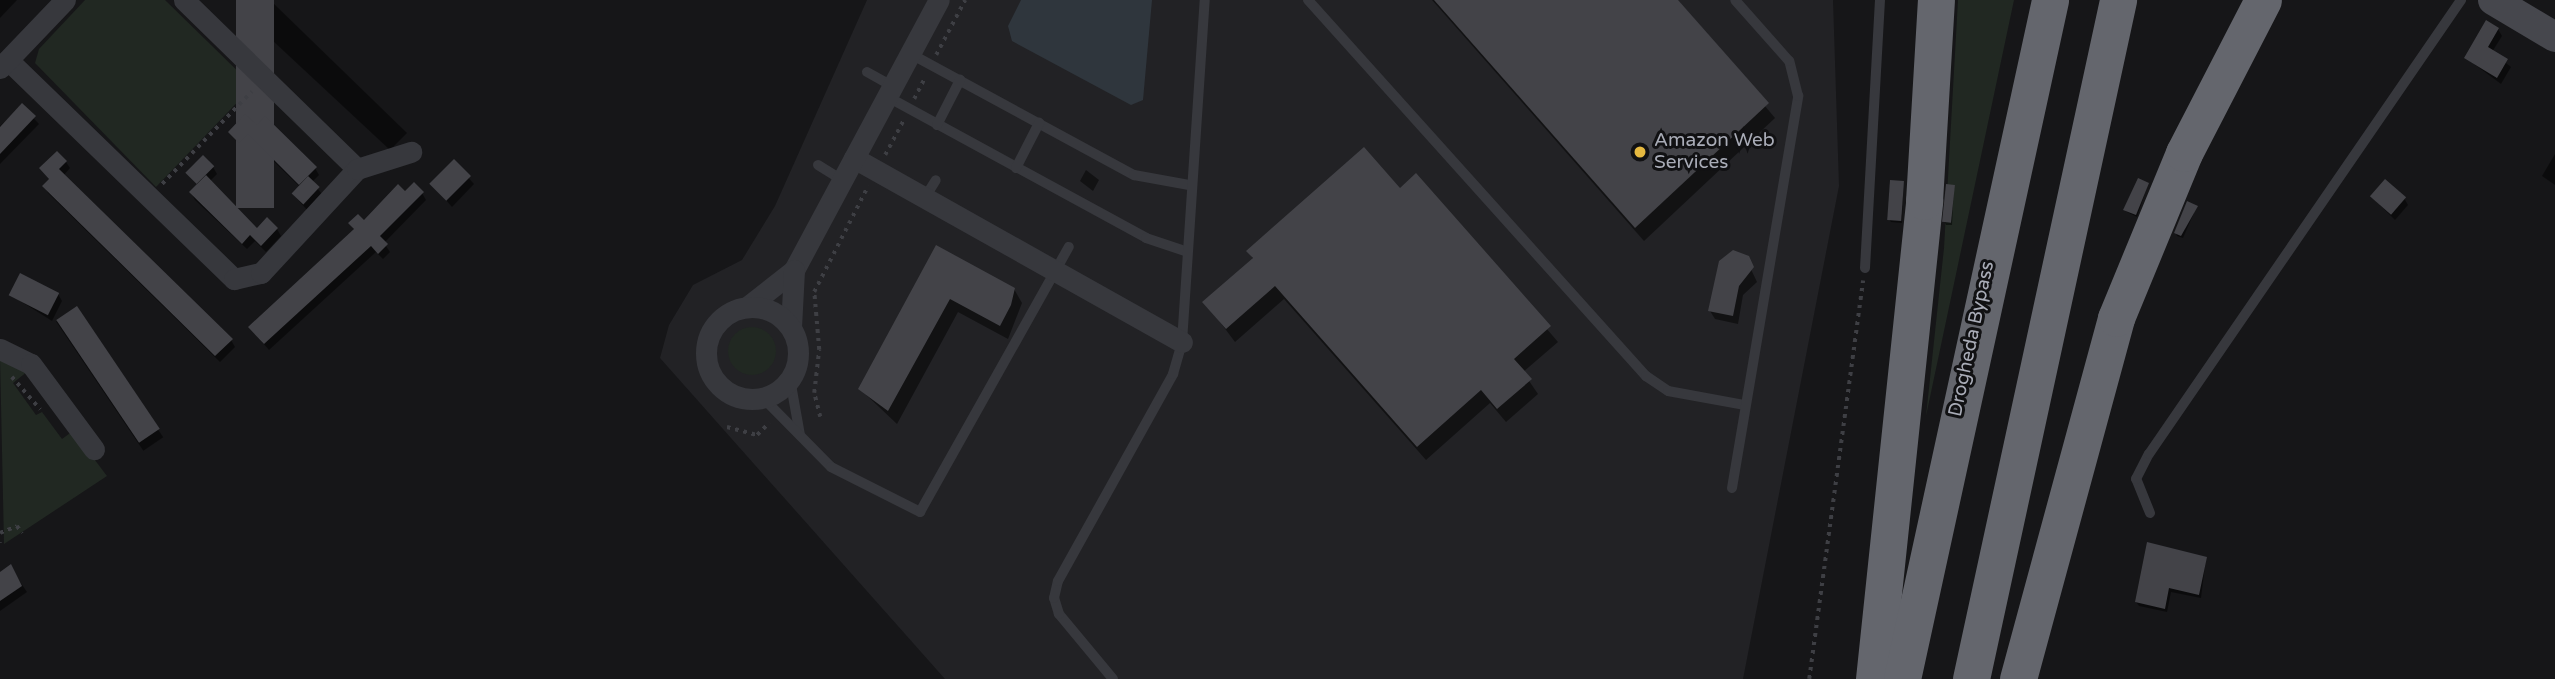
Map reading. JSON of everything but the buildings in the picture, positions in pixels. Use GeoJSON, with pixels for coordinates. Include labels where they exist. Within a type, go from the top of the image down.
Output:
{"type":"FeatureCollection","features":[{"type":"Feature","properties":{"kind":"highway"},"geometry":{"type":"LineString","coordinates":[[1874,679],[1924,201],[1936,0]]}},
{"type":"Feature","properties":{"kind":"highway","name":"Drogheda Bypass"},"geometry":{"type":"LineString","coordinates":[[1902,679],[2050,0]]}},
{"type":"Feature","properties":{"kind":"highway"},"geometry":{"type":"LineString","coordinates":[[1971,679],[2118,0]]}},
{"type":"Feature","properties":{"kind":"highway"},"geometry":{"type":"LineString","coordinates":[[2018,679],[2116,318],[2184,153],[2263,0]]}},
{"type":"Feature","properties":{"kind":"street"},"geometry":{"type":"LineString","coordinates":[[65,0],[4,64],[234,279],[246,280],[357,169],[411,152]]}},
{"type":"Feature","properties":{"kind":"street"},"geometry":{"type":"LineString","coordinates":[[184,0],[357,169]]}},
{"type":"Feature","properties":{"kind":"street"},"geometry":{"type":"LineString","coordinates":[[794,270],[791,328],[798,354],[790,379],[762,397],[733,395],[707,360],[711,331],[794,270],[939,0]]}},
{"type":"Feature","properties":{"kind":"street"},"geometry":{"type":"LineString","coordinates":[[2493,0],[2555,37]]}},
{"type":"Feature","properties":{"kind":"street"},"geometry":{"type":"LineString","coordinates":[[854,158],[1051,271],[1182,342]]}},
{"type":"Feature","properties":{"kind":"street"},"geometry":{"type":"LineString","coordinates":[[747,307],[772,311],[791,328]]}},
{"type":"Feature","properties":{"kind":"street"},"geometry":{"type":"LineString","coordinates":[[0,349],[31,364],[94,449]]}},
{"type":"Feature","properties":{"kind":"lane"},"geometry":{"type":"LineString","coordinates":[[1113,679],[1059,614],[1058,581],[1173,374],[1182,342],[1189,185],[1205,0]]}},
{"type":"Feature","properties":{"kind":"lane"},"geometry":{"type":"LineString","coordinates":[[1308,0],[1646,376],[1668,391],[1744,405]]}},
{"type":"Feature","properties":{"kind":"lane"},"geometry":{"type":"LineString","coordinates":[[1732,488],[1798,96],[1789,61],[1735,0]]}},
{"type":"Feature","properties":{"kind":"lane"},"geometry":{"type":"LineString","coordinates":[[1865,268],[1880,0]]}},
{"type":"Feature","properties":{"kind":"lane"},"geometry":{"type":"LineString","coordinates":[[2150,513],[2136,479],[2150,454],[2461,0]]}},
{"type":"Feature","properties":{"kind":"lane"},"geometry":{"type":"LineString","coordinates":[[909,53],[1134,175],[1189,185]]}},
{"type":"Feature","properties":{"kind":"lane"},"geometry":{"type":"LineString","coordinates":[[867,72],[909,109],[937,125],[1146,238],[1185,251]]}},
{"type":"Feature","properties":{"kind":"lane"},"geometry":{"type":"LineString","coordinates":[[937,125],[960,80]]}},
{"type":"Feature","properties":{"kind":"lane"},"geometry":{"type":"LineString","coordinates":[[1016,167],[1039,123]]}},
{"type":"Feature","properties":{"kind":"lane"},"geometry":{"type":"LineString","coordinates":[[818,165],[842,180]]}},
{"type":"Feature","properties":{"kind":"lane"},"geometry":{"type":"LineString","coordinates":[[924,199],[936,180]]}},
{"type":"Feature","properties":{"kind":"lane"},"geometry":{"type":"LineString","coordinates":[[762,397],[831,467],[920,512],[1051,271],[1069,247]]}},
{"type":"Feature","properties":{"kind":"lane"},"geometry":{"type":"LineString","coordinates":[[790,379],[800,436]]}},
{"type":"Feature","properties":{"kind":"path"},"geometry":{"type":"LineString","coordinates":[[820,417],[814,393],[819,350],[814,292],[965,0]]}},
{"type":"Feature","properties":{"kind":"path"},"geometry":{"type":"LineString","coordinates":[[149,198],[264,78]]}},
{"type":"Feature","properties":{"kind":"path"},"geometry":{"type":"LineString","coordinates":[[1809,679],[1865,268]]}},
{"type":"Feature","properties":{"kind":"path"},"geometry":{"type":"LineString","coordinates":[[727,428],[757,435],[777,413]]}},
{"type":"Feature","properties":{"kind":"path"},"geometry":{"type":"LineString","coordinates":[[0,533],[17,526],[22,533]]}},
{"type":"Feature","properties":{"kind":"shaded area"},"geometry":{"type":"Polygon","coordinates":[[[85,0],[165,0],[253,86],[156,187],[35,63],[39,49],[85,0]]]}},
{"type":"Feature","properties":{"kind":"shaded area"},"geometry":{"type":"Polygon","coordinates":[[[867,0],[1833,0],[1839,186],[1743,679],[945,679],[660,358],[669,325],[693,285],[742,260],[775,206],[867,0]]]}},
{"type":"Feature","properties":{"kind":"shaded area"},"geometry":{"type":"Polygon","coordinates":[[[1021,0],[1152,0],[1143,100],[1131,105],[1012,41],[1008,26],[1021,0]]]}},
{"type":"Feature","properties":{"kind":"shaded area"},"geometry":{"type":"Polygon","coordinates":[[[1958,0],[2014,0],[1926,416],[1944,248],[1958,0]]]}},
{"type":"Feature","properties":{"kind":"shaded area"},"geometry":{"type":"Polygon","coordinates":[[[752,327],[769,334],[776,351],[769,368],[752,375],[735,368],[728,351],[735,334],[752,327]]]}},
{"type":"Feature","properties":{"kind":"shaded area"},"geometry":{"type":"Polygon","coordinates":[[[0,357],[28,371],[13,383],[36,415],[42,412],[62,439],[73,431],[107,476],[4,544],[0,357]]]}},
{"type":"Feature","properties":{"kind":"place","name":"Amazon Web Services"},"geometry":{"type":"Point","coordinates":[1640,152]}}]}
